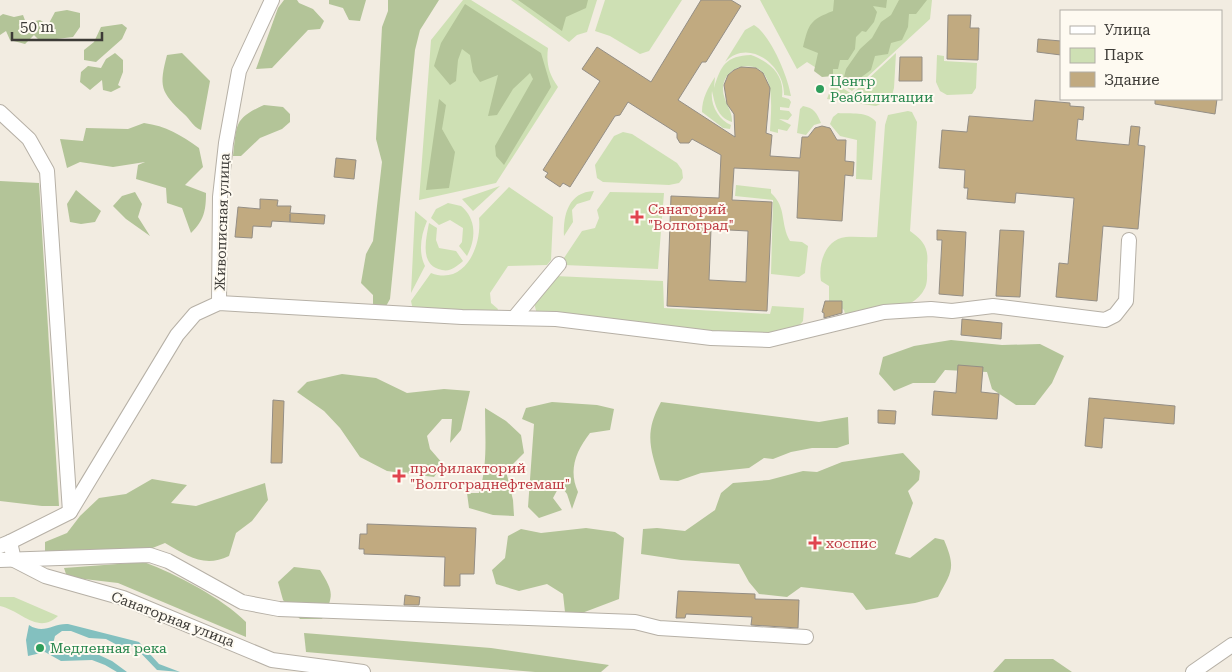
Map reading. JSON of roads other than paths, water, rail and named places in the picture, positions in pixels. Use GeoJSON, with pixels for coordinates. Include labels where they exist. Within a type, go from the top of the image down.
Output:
{"type":"FeatureCollection","features":[{"type":"Feature","properties":{"kind":"street","name":"Живописная улица"},"geometry":{"type":"LineString","coordinates":[[219,302],[220,197],[226,143],[240,71],[272,0]]}},
{"type":"Feature","properties":{"kind":"street"},"geometry":{"type":"LineString","coordinates":[[0,112],[29,138],[47,171],[70,512]]}},
{"type":"Feature","properties":{"kind":"street"},"geometry":{"type":"LineString","coordinates":[[806,637],[659,628],[635,622],[279,609],[242,602],[168,562],[150,555],[7,560],[5,544],[70,512],[177,334],[195,314],[219,302],[462,317],[556,319],[711,338],[769,340],[884,312],[931,309],[952,311],[993,306],[1105,320],[1115,315],[1126,301],[1128,240]]}},
{"type":"Feature","properties":{"kind":"street"},"geometry":{"type":"LineString","coordinates":[[514,318],[559,264]]}},
{"type":"Feature","properties":{"kind":"street","name":"Санаторная улица"},"geometry":{"type":"LineString","coordinates":[[7,560],[45,576],[123,598],[272,660],[363,672]]}},
{"type":"Feature","properties":{"kind":"street"},"geometry":{"type":"LineString","coordinates":[[1193,672],[1232,645]]}},
{"type":"Feature","properties":{"kind":"water","name":"Медленная река"},"geometry":{"type":"Polygon","coordinates":[[[68,624],[139,642],[159,664],[180,672],[157,670],[135,647],[119,646],[106,639],[89,638],[71,631],[62,631],[55,636],[53,644],[58,652],[99,655],[112,661],[127,672],[117,672],[92,660],[61,661],[45,652],[28,656],[26,640],[29,625],[34,628],[44,629],[68,624]]]}},
{"type":"Feature","properties":{"kind":"place","name":"Центр Реабилитации"},"geometry":{"type":"Point","coordinates":[820,89]}},
{"type":"Feature","properties":{"kind":"place","name":"Санаторий \"Волгоград\""},"geometry":{"type":"Point","coordinates":[637,217]}},
{"type":"Feature","properties":{"kind":"place","name":"профилакторий \"Волгограднефтемаш\""},"geometry":{"type":"Point","coordinates":[399,476]}},
{"type":"Feature","properties":{"kind":"place","name":"хоспис"},"geometry":{"type":"Point","coordinates":[815,543]}},
{"type":"Feature","properties":{"kind":"place","name":"Медленная река"},"geometry":{"type":"Point","coordinates":[40,648]}}]}
